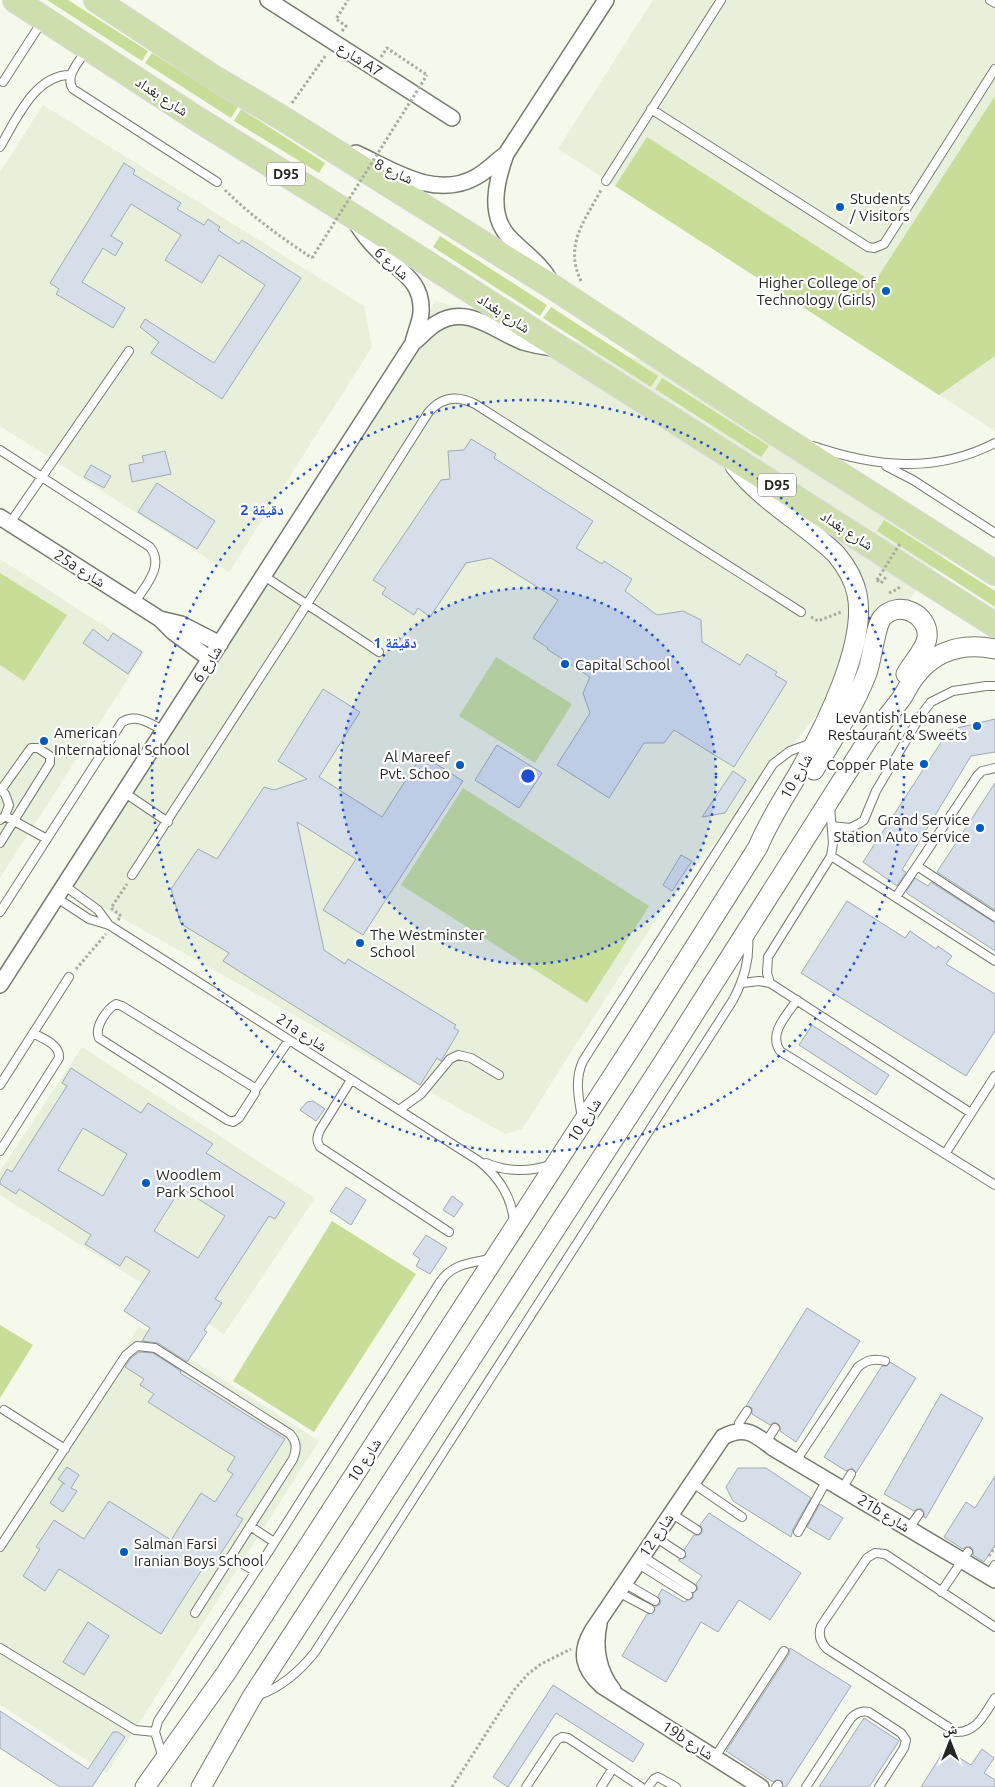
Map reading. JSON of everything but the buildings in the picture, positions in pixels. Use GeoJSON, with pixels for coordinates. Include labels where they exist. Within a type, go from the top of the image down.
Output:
{"type":"FeatureCollection","features":[{"type":"Feature","properties":{"kind":"main road","name":"شارع بغداد"},"geometry":{"type":"LineString","coordinates":[[15,0],[194,117],[724,451],[995,625]]}},
{"type":"Feature","properties":{"kind":"main road"},"geometry":{"type":"LineString","coordinates":[[96,0],[216,78],[556,289],[769,429],[995,572]]}},
{"type":"Feature","properties":{"kind":"street","name":"شارع A7"},"geometry":{"type":"LineString","coordinates":[[268,0],[452,118]]}},
{"type":"Feature","properties":{"kind":"street","name":"شارع 8"},"geometry":{"type":"LineString","coordinates":[[556,289],[540,265],[505,232],[495,203],[495,192],[506,154],[606,0]]}},
{"type":"Feature","properties":{"kind":"street","name":"شارع 8"},"geometry":{"type":"LineString","coordinates":[[282,118],[404,176],[428,185],[449,185],[468,181],[506,154]]}},
{"type":"Feature","properties":{"kind":"street","name":"شارع 6"},"geometry":{"type":"LineString","coordinates":[[0,985],[413,343],[421,315],[417,290],[407,274],[374,247],[353,216]]}},
{"type":"Feature","properties":{"kind":"street","name":"شارع 6"},"geometry":{"type":"LineString","coordinates":[[413,343],[437,323],[450,317],[459,316],[477,320],[528,343],[559,348]]}},
{"type":"Feature","properties":{"kind":"street","name":"شارع 10"},"geometry":{"type":"LineString","coordinates":[[144,1787],[226,1672],[758,847],[769,823],[816,741],[838,692],[853,648],[858,616],[854,583],[844,563],[836,554],[756,489],[724,451]]}},
{"type":"Feature","properties":{"kind":"street","name":"25a شارع"},"geometry":{"type":"LineString","coordinates":[[5,520],[135,602],[160,619],[173,632],[210,659]]}},
{"type":"Feature","properties":{"kind":"street"},"geometry":{"type":"LineString","coordinates":[[758,847],[782,818],[842,723],[867,672],[882,618],[894,610],[908,610],[915,613],[925,624],[927,638],[925,645],[880,714],[869,738]]}},
{"type":"Feature","properties":{"kind":"street","name":"25a شارع"},"geometry":{"type":"LineString","coordinates":[[160,619],[180,624],[220,644]]}},
{"type":"Feature","properties":{"kind":"street"},"geometry":{"type":"LineString","coordinates":[[201,1787],[252,1697],[647,1088],[869,738],[891,712],[917,674],[936,657],[959,648],[972,646],[995,649]]}},
{"type":"Feature","properties":{"kind":"street"},"geometry":{"type":"LineString","coordinates":[[713,1451],[723,1437],[739,1431]]}},
{"type":"Feature","properties":{"kind":"street","name":"21b شارع"},"geometry":{"type":"LineString","coordinates":[[739,1431],[755,1434],[796,1462],[909,1528],[965,1556],[993,1574]]}},
{"type":"Feature","properties":{"kind":"street","name":"21b شارع"},"geometry":{"type":"LineString","coordinates":[[713,1451],[738,1441],[769,1445]]}},
{"type":"Feature","properties":{"kind":"street","name":"شارع 12"},"geometry":{"type":"LineString","coordinates":[[600,1620],[713,1451]]}},
{"type":"Feature","properties":{"kind":"street"},"geometry":{"type":"LineString","coordinates":[[587,1640],[600,1620]]}},
{"type":"Feature","properties":{"kind":"street","name":"19b شارع"},"geometry":{"type":"LineString","coordinates":[[600,1620],[597,1639],[598,1659],[604,1677],[616,1693]]}},
{"type":"Feature","properties":{"kind":"street","name":"19b شارع"},"geometry":{"type":"LineString","coordinates":[[587,1640],[584,1659],[588,1671],[602,1686],[616,1693],[761,1787]]}},
{"type":"Feature","properties":{"kind":"lane"},"geometry":{"type":"LineString","coordinates":[[606,181],[721,0]]}},
{"type":"Feature","properties":{"kind":"lane"},"geometry":{"type":"LineString","coordinates":[[990,0],[995,3]]}},
{"type":"Feature","properties":{"kind":"lane"},"geometry":{"type":"LineString","coordinates":[[3,82],[44,19]]}},
{"type":"Feature","properties":{"kind":"lane"},"geometry":{"type":"LineString","coordinates":[[88,47],[71,75],[70,85],[77,93],[218,182]]}},
{"type":"Feature","properties":{"kind":"lane"},"geometry":{"type":"LineString","coordinates":[[651,109],[868,247],[874,248],[884,244],[995,69]]}},
{"type":"Feature","properties":{"kind":"lane"},"geometry":{"type":"LineString","coordinates":[[0,147],[41,85],[55,76],[71,75]]}},
{"type":"Feature","properties":{"kind":"lane"},"geometry":{"type":"LineString","coordinates":[[5,520],[41,476],[129,351]]}},
{"type":"Feature","properties":{"kind":"lane"},"geometry":{"type":"LineString","coordinates":[[132,875],[307,605],[428,412],[441,401],[459,398],[475,404],[801,612]]}},
{"type":"Feature","properties":{"kind":"lane"},"geometry":{"type":"LineString","coordinates":[[769,429],[828,451],[878,462],[918,464],[946,461],[966,456],[995,443]]}},
{"type":"Feature","properties":{"kind":"lane"},"geometry":{"type":"LineString","coordinates":[[0,450],[150,547],[157,558],[154,571],[135,602]]}},
{"type":"Feature","properties":{"kind":"lane"},"geometry":{"type":"LineString","coordinates":[[878,462],[913,480],[995,533]]}},
{"type":"Feature","properties":{"kind":"lane"},"geometry":{"type":"LineString","coordinates":[[264,576],[379,652]]}},
{"type":"Feature","properties":{"kind":"lane"},"geometry":{"type":"LineString","coordinates":[[832,826],[850,828],[864,820],[876,791],[921,715],[932,702],[954,690],[995,686]]}},
{"type":"Feature","properties":{"kind":"lane"},"geometry":{"type":"LineString","coordinates":[[0,912],[122,722],[134,718],[164,731]]}},
{"type":"Feature","properties":{"kind":"lane"},"geometry":{"type":"LineString","coordinates":[[582,1122],[577,1083],[583,1061],[778,758],[816,741]]}},
{"type":"Feature","properties":{"kind":"lane"},"geometry":{"type":"LineString","coordinates":[[0,843],[14,821],[50,763],[50,756],[38,748],[31,748],[1,789],[8,799],[9,805],[2,818],[14,821],[47,839]]}},
{"type":"Feature","properties":{"kind":"lane"},"geometry":{"type":"LineString","coordinates":[[896,897],[977,776],[982,771],[995,768]]}},
{"type":"Feature","properties":{"kind":"lane"},"geometry":{"type":"LineString","coordinates":[[125,793],[168,822]]}},
{"type":"Feature","properties":{"kind":"lane"},"geometry":{"type":"LineString","coordinates":[[770,983],[767,973],[768,957],[830,856],[833,843],[830,799]]}},
{"type":"Feature","properties":{"kind":"lane"},"geometry":{"type":"LineString","coordinates":[[830,856],[995,961]]}},
{"type":"Feature","properties":{"kind":"lane"},"geometry":{"type":"LineString","coordinates":[[917,866],[995,917]]}},
{"type":"Feature","properties":{"kind":"lane","name":"21a شارع"},"geometry":{"type":"LineString","coordinates":[[61,892],[89,918],[110,925],[351,1080],[480,1160],[492,1166],[518,1170],[543,1168],[556,1163]]}},
{"type":"Feature","properties":{"kind":"lane","name":"21a شارع"},"geometry":{"type":"LineString","coordinates":[[61,892],[98,910],[110,925]]}},
{"type":"Feature","properties":{"kind":"lane"},"geometry":{"type":"LineString","coordinates":[[252,1697],[287,1681],[307,1663],[315,1652],[733,1000],[742,983],[748,958],[747,929]]}},
{"type":"Feature","properties":{"kind":"lane"},"geometry":{"type":"LineString","coordinates":[[0,1085],[69,977]]}},
{"type":"Feature","properties":{"kind":"lane"},"geometry":{"type":"LineString","coordinates":[[742,983],[758,980],[770,983],[972,1113]]}},
{"type":"Feature","properties":{"kind":"lane"},"geometry":{"type":"LineString","coordinates":[[797,1000],[776,1032],[775,1042],[780,1051],[995,1185]]}},
{"type":"Feature","properties":{"kind":"lane"},"geometry":{"type":"LineString","coordinates":[[256,1089],[122,1006],[116,1004],[111,1007],[97,1030],[99,1038],[230,1122],[239,1118],[289,1040]]}},
{"type":"Feature","properties":{"kind":"lane"},"geometry":{"type":"LineString","coordinates":[[0,1151],[59,1058],[58,1050],[55,1046],[33,1033]]}},
{"type":"Feature","properties":{"kind":"lane"},"geometry":{"type":"LineString","coordinates":[[399,1110],[422,1094],[450,1059],[458,1054],[467,1056],[499,1075]]}},
{"type":"Feature","properties":{"kind":"lane"},"geometry":{"type":"LineString","coordinates":[[945,1154],[995,1076]]}},
{"type":"Feature","properties":{"kind":"lane"},"geometry":{"type":"LineString","coordinates":[[351,1080],[317,1136],[317,1142],[320,1147],[324,1152],[449,1232]]}},
{"type":"Feature","properties":{"kind":"lane","name":"21a شارع"},"geometry":{"type":"LineString","coordinates":[[480,1160],[506,1190],[514,1214],[514,1227]]}},
{"type":"Feature","properties":{"kind":"lane"},"geometry":{"type":"LineString","coordinates":[[164,1761],[155,1732],[158,1721],[444,1275],[456,1266],[494,1258]]}},
{"type":"Feature","properties":{"kind":"lane"},"geometry":{"type":"LineString","coordinates":[[0,1547],[126,1355],[137,1346],[155,1348],[294,1438],[295,1452],[293,1459],[196,1613]]}},
{"type":"Feature","properties":{"kind":"lane"},"geometry":{"type":"LineString","coordinates":[[796,1462],[858,1367],[865,1361],[874,1359],[885,1361]]}},
{"type":"Feature","properties":{"kind":"lane"},"geometry":{"type":"LineString","coordinates":[[4,1410],[65,1449]]}},
{"type":"Feature","properties":{"kind":"lane"},"geometry":{"type":"LineString","coordinates":[[739,1431],[739,1423],[747,1411]]}},
{"type":"Feature","properties":{"kind":"lane"},"geometry":{"type":"LineString","coordinates":[[769,1445],[775,1428]]}},
{"type":"Feature","properties":{"kind":"lane"},"geometry":{"type":"LineString","coordinates":[[842,1489],[851,1474]]}},
{"type":"Feature","properties":{"kind":"lane"},"geometry":{"type":"LineString","coordinates":[[798,1532],[827,1480]]}},
{"type":"Feature","properties":{"kind":"lane"},"geometry":{"type":"LineString","coordinates":[[692,1482],[742,1517]]}},
{"type":"Feature","properties":{"kind":"lane"},"geometry":{"type":"LineString","coordinates":[[671,1513],[697,1530]]}},
{"type":"Feature","properties":{"kind":"lane"},"geometry":{"type":"LineString","coordinates":[[909,1528],[919,1514]]}},
{"type":"Feature","properties":{"kind":"lane"},"geometry":{"type":"LineString","coordinates":[[250,1526],[274,1542]]}},
{"type":"Feature","properties":{"kind":"lane"},"geometry":{"type":"LineString","coordinates":[[655,1537],[681,1554]]}},
{"type":"Feature","properties":{"kind":"lane"},"geometry":{"type":"LineString","coordinates":[[995,1627],[885,1554],[875,1553],[870,1554],[821,1626],[819,1632],[819,1638],[827,1648],[956,1732],[971,1730],[995,1698]]}},
{"type":"Feature","properties":{"kind":"lane"},"geometry":{"type":"LineString","coordinates":[[941,1592],[965,1556]]}},
{"type":"Feature","properties":{"kind":"lane"},"geometry":{"type":"LineString","coordinates":[[230,1557],[255,1571]]}},
{"type":"Feature","properties":{"kind":"lane"},"geometry":{"type":"LineString","coordinates":[[640,1560],[690,1592]]}},
{"type":"Feature","properties":{"kind":"lane"},"geometry":{"type":"LineString","coordinates":[[621,1588],[655,1601]]}},
{"type":"Feature","properties":{"kind":"lane"},"geometry":{"type":"LineString","coordinates":[[621,1588],[650,1610]]}},
{"type":"Feature","properties":{"kind":"lane"},"geometry":{"type":"LineString","coordinates":[[0,1648],[135,1730],[155,1732]]}},
{"type":"Feature","properties":{"kind":"lane"},"geometry":{"type":"LineString","coordinates":[[715,1758],[784,1651]]}},
{"type":"Feature","properties":{"kind":"lane"},"geometry":{"type":"LineString","coordinates":[[806,1787],[851,1718],[859,1712],[865,1711],[901,1733],[906,1740],[904,1748],[879,1787]]}},
{"type":"Feature","properties":{"kind":"lane"},"geometry":{"type":"LineString","coordinates":[[526,1787],[557,1740],[562,1737],[568,1738],[641,1787]]}},
{"type":"Feature","properties":{"kind":"lane"},"geometry":{"type":"LineString","coordinates":[[601,1787],[613,1768]]}},
{"type":"Feature","properties":{"kind":"lane"},"geometry":{"type":"LineString","coordinates":[[648,1787],[658,1777],[676,1787]]}},
{"type":"Feature","properties":{"kind":"path"},"geometry":{"type":"LineString","coordinates":[[282,118],[346,26],[336,19],[348,0]]}},
{"type":"Feature","properties":{"kind":"path"},"geometry":{"type":"LineString","coordinates":[[218,182],[239,204],[312,258],[427,75],[387,48],[374,68]]}},
{"type":"Feature","properties":{"kind":"path"},"geometry":{"type":"LineString","coordinates":[[581,282],[574,264],[574,245],[606,181]]}},
{"type":"Feature","properties":{"kind":"path"},"geometry":{"type":"LineString","coordinates":[[877,580],[901,542]]}},
{"type":"Feature","properties":{"kind":"path"},"geometry":{"type":"LineString","coordinates":[[452,1787],[514,1690],[528,1674],[541,1664],[587,1640]]}},
{"type":"Feature","properties":{"kind":"shaded area","name":"Higher College of Technology (Girls)"},"geometry":{"type":"Polygon","coordinates":[[[653,0],[995,0],[995,431],[558,149],[653,0]]]}},
{"type":"Feature","properties":{"kind":"shaded area"},"geometry":{"type":"Polygon","coordinates":[[[43,105],[364,306],[372,347],[229,572],[0,426],[0,172],[43,105]]]}},
{"type":"Feature","properties":{"kind":"shaded area","name":"Al Mareef Pvt. Schoo"},"geometry":{"type":"Polygon","coordinates":[[[436,301],[694,375],[955,542],[687,877],[670,904],[667,902],[522,1129],[505,1134],[65,886],[436,301]]]}},
{"type":"Feature","properties":{"kind":"shaded area","name":"American International School"},"geometry":{"type":"Polygon","coordinates":[[[0,559],[145,652],[0,878],[0,559]]]}},
{"type":"Feature","properties":{"kind":"shaded area","name":"Woodlem Park School"},"geometry":{"type":"Polygon","coordinates":[[[82,1047],[315,1198],[224,1334],[0,1195],[0,1171],[82,1047]]]}},
{"type":"Feature","properties":{"kind":"shaded area","name":"Salman Farsi Iranian Boys School"},"geometry":{"type":"Polygon","coordinates":[[[139,1326],[319,1441],[107,1773],[0,1705],[0,1541],[139,1326]]]}},
{"type":"Feature","properties":{"kind":"green space"},"geometry":{"type":"Polygon","coordinates":[[[47,0],[68,0],[148,51],[142,61],[47,0]]]}},
{"type":"Feature","properties":{"kind":"green space"},"geometry":{"type":"Polygon","coordinates":[[[152,53],[238,107],[231,118],[145,63],[152,53]]]}},
{"type":"Feature","properties":{"kind":"green space"},"geometry":{"type":"Polygon","coordinates":[[[995,96],[995,356],[939,395],[615,186],[647,137],[874,283],[995,96]]]}},
{"type":"Feature","properties":{"kind":"green space"},"geometry":{"type":"Polygon","coordinates":[[[241,109],[325,163],[319,173],[234,121],[241,109]]]}},
{"type":"Feature","properties":{"kind":"green space"},"geometry":{"type":"Polygon","coordinates":[[[440,236],[547,305],[540,316],[433,247],[440,236]]]}},
{"type":"Feature","properties":{"kind":"green space"},"geometry":{"type":"Polygon","coordinates":[[[551,307],[658,376],[651,387],[543,318],[551,307]]]}},
{"type":"Feature","properties":{"kind":"green space"},"geometry":{"type":"Polygon","coordinates":[[[662,378],[769,446],[761,457],[655,389],[662,378]]]}},
{"type":"Feature","properties":{"kind":"green space"},"geometry":{"type":"Polygon","coordinates":[[[884,520],[995,591],[995,607],[877,531],[884,520]]]}},
{"type":"Feature","properties":{"kind":"green space"},"geometry":{"type":"Polygon","coordinates":[[[0,573],[67,615],[24,681],[0,665],[0,573]]]}},
{"type":"Feature","properties":{"kind":"green space"},"geometry":{"type":"Polygon","coordinates":[[[496,657],[572,704],[535,763],[459,716],[496,657]]]}},
{"type":"Feature","properties":{"kind":"green space"},"geometry":{"type":"Polygon","coordinates":[[[463,788],[649,906],[587,1003],[401,885],[463,788]]]}},
{"type":"Feature","properties":{"kind":"green space"},"geometry":{"type":"Polygon","coordinates":[[[332,1221],[416,1274],[314,1432],[233,1381],[332,1221]]]}},
{"type":"Feature","properties":{"kind":"green space"},"geometry":{"type":"Polygon","coordinates":[[[0,1325],[33,1345],[0,1398],[0,1325]]]}},
{"type":"Feature","properties":{"kind":"place","name":"Students / Visitors"},"geometry":{"type":"Point","coordinates":[840,207]}},
{"type":"Feature","properties":{"kind":"place","name":"Higher College of Technology (Girls)"},"geometry":{"type":"Point","coordinates":[886,291]}},
{"type":"Feature","properties":{"kind":"place","name":"Capital School"},"geometry":{"type":"Point","coordinates":[565,664]}},
{"type":"Feature","properties":{"kind":"place","name":"Levantish Lebanese Restaurant & Sweets"},"geometry":{"type":"Point","coordinates":[977,726]}},
{"type":"Feature","properties":{"kind":"place","name":"American International School"},"geometry":{"type":"Point","coordinates":[44,741]}},
{"type":"Feature","properties":{"kind":"place","name":"Copper Plate"},"geometry":{"type":"Point","coordinates":[924,764]}},
{"type":"Feature","properties":{"kind":"place","name":"Al Mareef Pvt. Schoo"},"geometry":{"type":"Point","coordinates":[460,765]}},
{"type":"Feature","properties":{"kind":"place","name":"Grand Service Station Auto Service"},"geometry":{"type":"Point","coordinates":[980,828]}},
{"type":"Feature","properties":{"kind":"place","name":"The Westminster School"},"geometry":{"type":"Point","coordinates":[360,943]}},
{"type":"Feature","properties":{"kind":"place","name":"Woodlem Park School"},"geometry":{"type":"Point","coordinates":[146,1183]}},
{"type":"Feature","properties":{"kind":"place","name":"Salman Farsi Iranian Boys School"},"geometry":{"type":"Point","coordinates":[124,1552]}}]}
